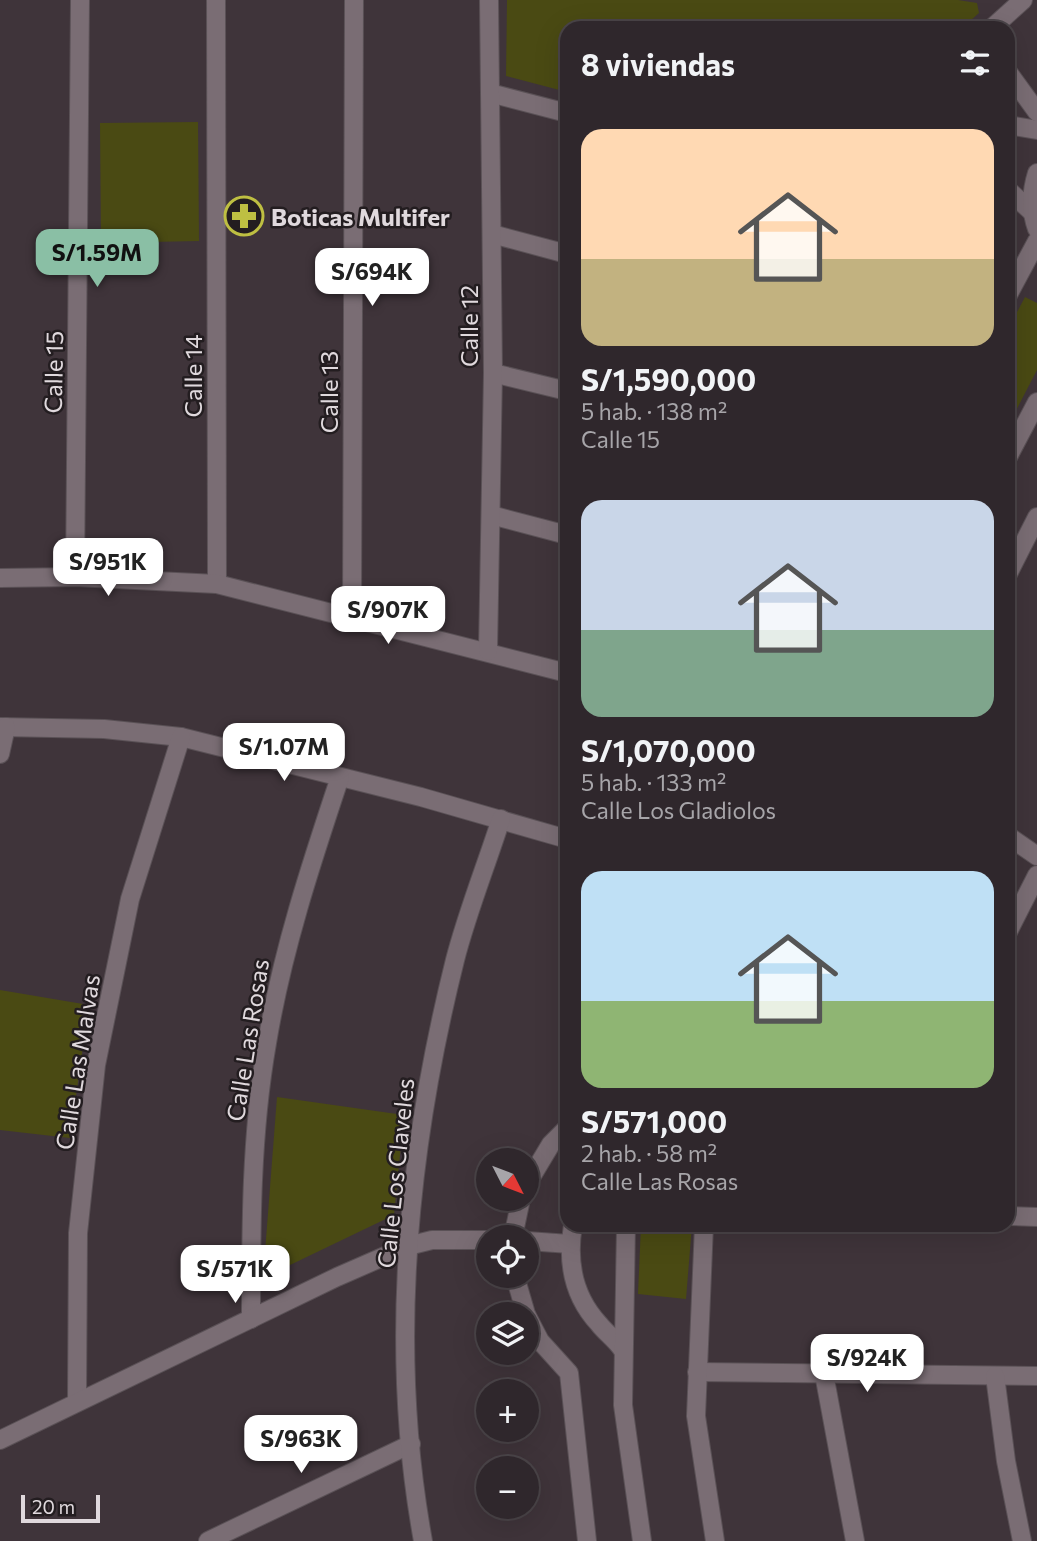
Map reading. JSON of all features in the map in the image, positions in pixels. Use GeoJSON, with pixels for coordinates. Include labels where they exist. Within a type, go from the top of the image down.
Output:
{"type":"FeatureCollection","features":[{"type":"Feature","properties":{"kind":"street","name":"Calle 15"},"geometry":{"type":"LineString","coordinates":[[75,577],[80,0]]}},
{"type":"Feature","properties":{"kind":"street","name":"Calle 14"},"geometry":{"type":"LineString","coordinates":[[216,0],[217,584]]}},
{"type":"Feature","properties":{"kind":"street","name":"Calle 13"},"geometry":{"type":"LineString","coordinates":[[352,617],[354,0]]}},
{"type":"Feature","properties":{"kind":"street","name":"Calle 12"},"geometry":{"type":"LineString","coordinates":[[488,0],[493,373],[488,652]]}},
{"type":"Feature","properties":{"kind":"street"},"geometry":{"type":"LineString","coordinates":[[1000,21],[1023,0]]}},
{"type":"Feature","properties":{"kind":"street"},"geometry":{"type":"LineString","coordinates":[[1015,82],[1037,112]]}},
{"type":"Feature","properties":{"kind":"street"},"geometry":{"type":"LineString","coordinates":[[490,93],[560,111]]}},
{"type":"Feature","properties":{"kind":"street"},"geometry":{"type":"LineString","coordinates":[[1015,127],[1037,130]]}},
{"type":"Feature","properties":{"kind":"street"},"geometry":{"type":"LineString","coordinates":[[1035,221],[1032,190],[1037,173]]}},
{"type":"Feature","properties":{"kind":"street"},"geometry":{"type":"LineString","coordinates":[[1015,198],[1035,221]]}},
{"type":"Feature","properties":{"kind":"street"},"geometry":{"type":"LineString","coordinates":[[492,234],[560,252]]}},
{"type":"Feature","properties":{"kind":"street"},"geometry":{"type":"LineString","coordinates":[[1015,282],[1037,241]]}},
{"type":"Feature","properties":{"kind":"street"},"geometry":{"type":"LineString","coordinates":[[493,373],[560,389]]}},
{"type":"Feature","properties":{"kind":"street"},"geometry":{"type":"LineString","coordinates":[[1015,444],[1037,402]]}},
{"type":"Feature","properties":{"kind":"street"},"geometry":{"type":"LineString","coordinates":[[491,515],[560,532]]}},
{"type":"Feature","properties":{"kind":"street"},"geometry":{"type":"LineString","coordinates":[[1015,560],[1037,517]]}},
{"type":"Feature","properties":{"kind":"street"},"geometry":{"type":"LineString","coordinates":[[0,578],[75,577],[217,584],[560,671]]}},
{"type":"Feature","properties":{"kind":"street"},"geometry":{"type":"LineString","coordinates":[[0,754],[3,727],[104,729],[181,737],[501,819],[560,837]]}},
{"type":"Feature","properties":{"kind":"street","name":"Calle Las Malvas"},"geometry":{"type":"LineString","coordinates":[[77,1402],[78,1233],[96,1065],[130,899],[181,737]]}},
{"type":"Feature","properties":{"kind":"street","name":"Calle Las Rosas"},"geometry":{"type":"LineString","coordinates":[[251,1319],[251,1181],[267,1043],[296,908],[340,777]]}},
{"type":"Feature","properties":{"kind":"street","name":"Calle Los Claveles"},"geometry":{"type":"LineString","coordinates":[[423,1541],[411,1444],[406,1345],[408,1246],[424,1101],[455,958],[501,819]]}},
{"type":"Feature","properties":{"kind":"street"},"geometry":{"type":"LineString","coordinates":[[1015,841],[1037,856]]}},
{"type":"Feature","properties":{"kind":"street"},"geometry":{"type":"LineString","coordinates":[[1015,918],[1037,875]]}},
{"type":"Feature","properties":{"kind":"street"},"geometry":{"type":"LineString","coordinates":[[539,1164],[560,1135]]}},
{"type":"Feature","properties":{"kind":"street"},"geometry":{"type":"LineString","coordinates":[[1015,1216],[1037,1217]]}},
{"type":"Feature","properties":{"kind":"street"},"geometry":{"type":"LineString","coordinates":[[572,1232],[570,1262],[580,1297],[589,1312],[622,1349]]}},
{"type":"Feature","properties":{"kind":"street"},"geometry":{"type":"LineString","coordinates":[[626,1232],[623,1405],[642,1541]]}},
{"type":"Feature","properties":{"kind":"street"},"geometry":{"type":"LineString","coordinates":[[704,1232],[696,1416],[715,1541]]}},
{"type":"Feature","properties":{"kind":"street"},"geometry":{"type":"LineString","coordinates":[[0,1440],[408,1246],[432,1240],[476,1240]]}},
{"type":"Feature","properties":{"kind":"street"},"geometry":{"type":"LineString","coordinates":[[539,1242],[570,1244]]}},
{"type":"Feature","properties":{"kind":"street"},"geometry":{"type":"LineString","coordinates":[[539,1339],[569,1373],[587,1541]]}},
{"type":"Feature","properties":{"kind":"street"},"geometry":{"type":"LineString","coordinates":[[697,1372],[1037,1376]]}},
{"type":"Feature","properties":{"kind":"street"},"geometry":{"type":"LineString","coordinates":[[824,1374],[855,1541]]}},
{"type":"Feature","properties":{"kind":"street"},"geometry":{"type":"LineString","coordinates":[[995,1376],[1006,1461],[1022,1541]]}},
{"type":"Feature","properties":{"kind":"street"},"geometry":{"type":"LineString","coordinates":[[208,1541],[411,1444]]}},
{"type":"Feature","properties":{"kind":"shaded area"},"geometry":{"type":"Polygon","coordinates":[[[507,0],[958,0],[977,3],[979,13],[970,21],[560,21],[560,90],[506,76],[507,0]]]}},
{"type":"Feature","properties":{"kind":"shaded area"},"geometry":{"type":"Polygon","coordinates":[[[198,122],[199,241],[101,243],[100,123],[198,122]]]}},
{"type":"Feature","properties":{"kind":"shaded area"},"geometry":{"type":"Polygon","coordinates":[[[1025,297],[1037,303],[1037,370],[1015,412],[1015,316],[1025,297]]]}},
{"type":"Feature","properties":{"kind":"shaded area"},"geometry":{"type":"Polygon","coordinates":[[[0,990],[89,1005],[70,1138],[0,1130],[0,990]]]}},
{"type":"Feature","properties":{"kind":"shaded area"},"geometry":{"type":"Polygon","coordinates":[[[277,1097],[404,1115],[394,1215],[263,1278],[277,1097]]]}},
{"type":"Feature","properties":{"kind":"shaded area"},"geometry":{"type":"Polygon","coordinates":[[[641,1232],[691,1232],[686,1299],[638,1294],[641,1232]]]}},
{"type":"Feature","properties":{"kind":"place","name":"Boticas Multifer"},"geometry":{"type":"Point","coordinates":[244,216]}}]}
